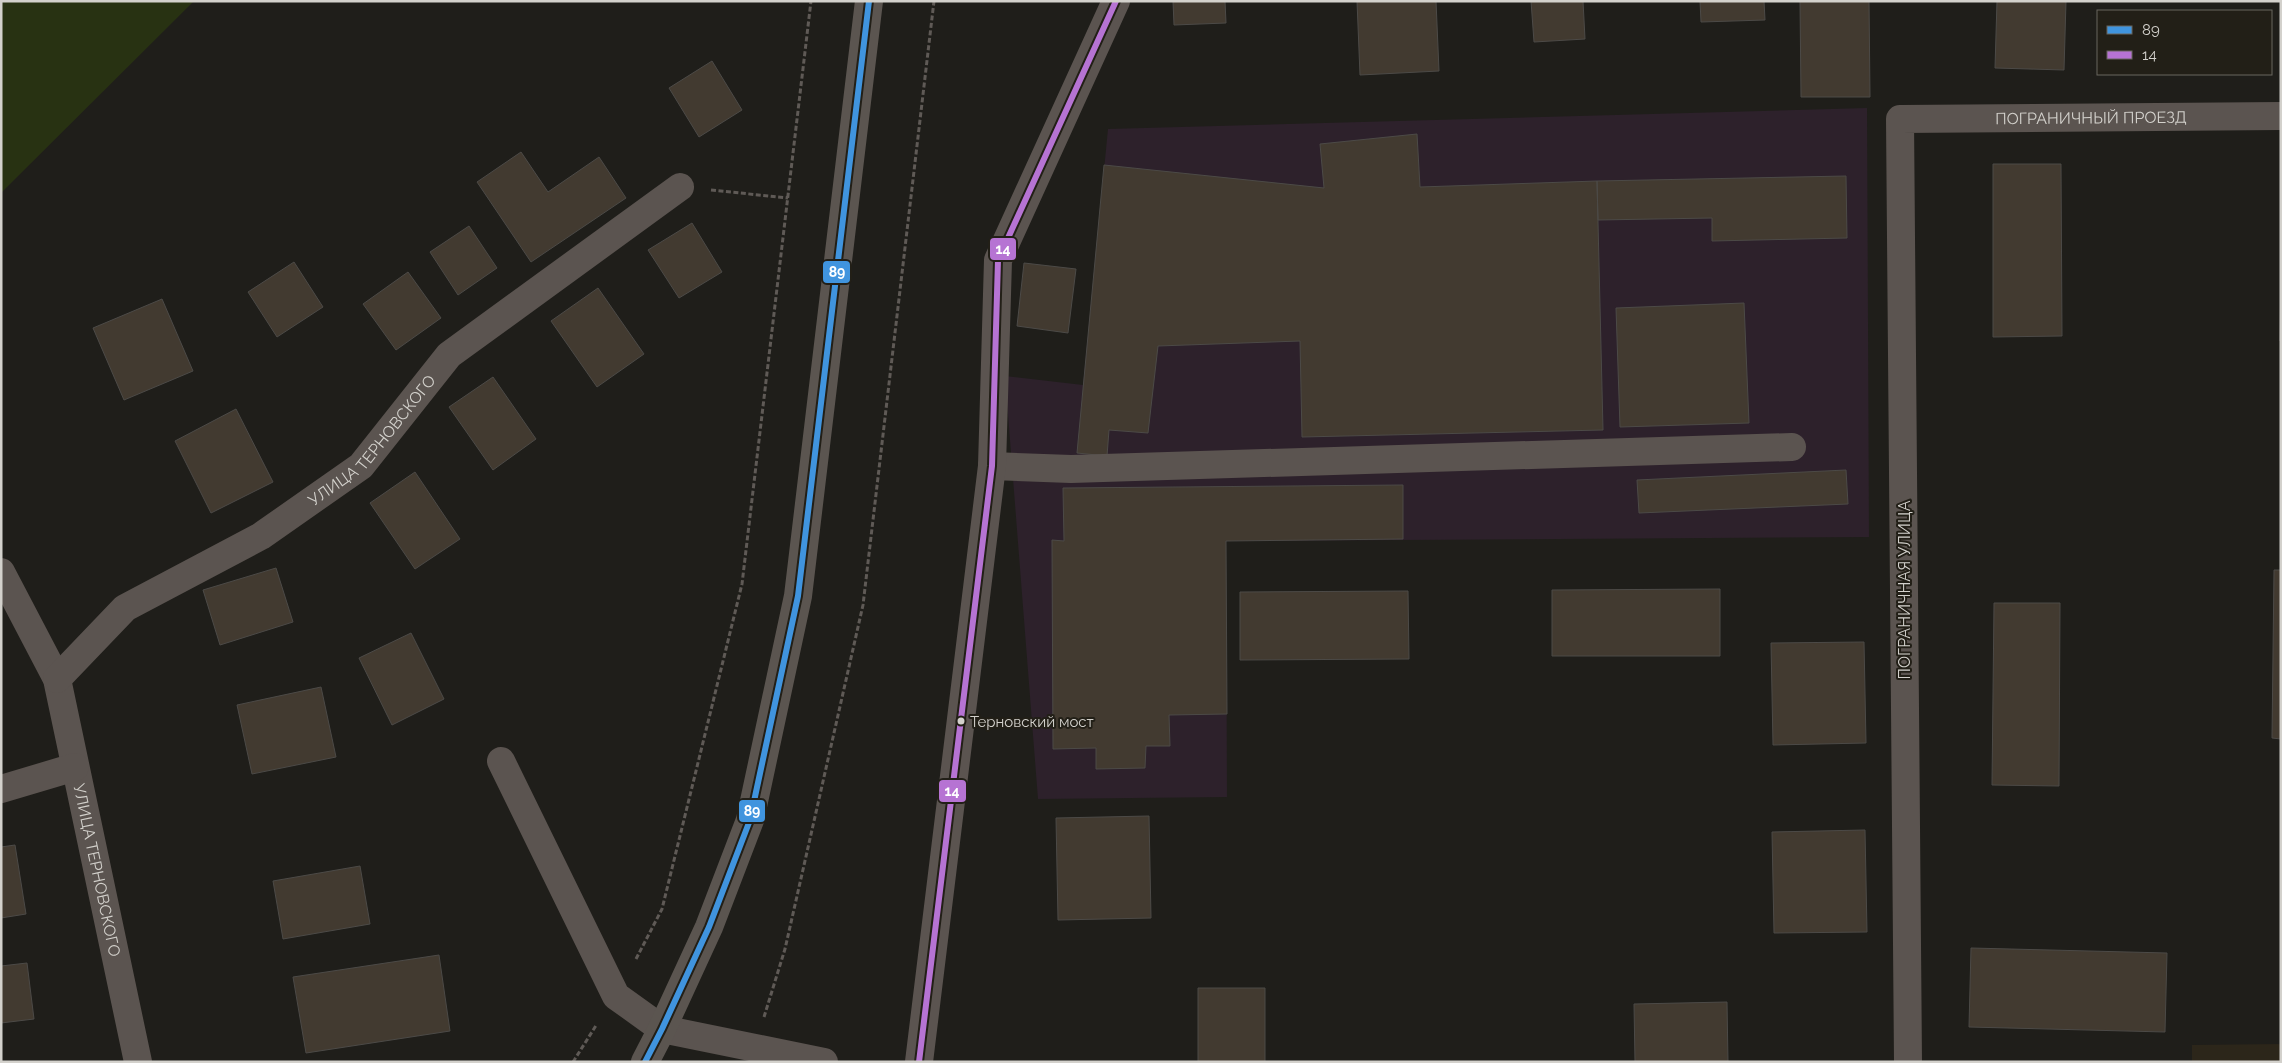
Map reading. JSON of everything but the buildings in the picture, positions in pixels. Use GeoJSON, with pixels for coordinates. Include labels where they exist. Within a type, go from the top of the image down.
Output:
{"type":"FeatureCollection","features":[{"type":"Feature","properties":{"kind":"main road"},"geometry":{"type":"LineString","coordinates":[[645,1062],[709,927],[750,820],[798,596],[869,1]]}},
{"type":"Feature","properties":{"kind":"street"},"geometry":{"type":"LineString","coordinates":[[919,1062],[992,466],[998,260],[1116,1]]}},
{"type":"Feature","properties":{"kind":"street","name":"ПОГРАНИЧНЫЙ ПРОЕЗД"},"geometry":{"type":"LineString","coordinates":[[1900,119],[2281,116]]}},
{"type":"Feature","properties":{"kind":"street","name":"ПОГРАНИЧНАЯ УЛИЦА"},"geometry":{"type":"LineString","coordinates":[[1900,119],[1908,1062]]}},
{"type":"Feature","properties":{"kind":"street","name":"УЛИЦА ТЕРНОВСКОГО"},"geometry":{"type":"LineString","coordinates":[[57,680],[124,608],[260,536],[361,466],[449,355],[680,187]]}},
{"type":"Feature","properties":{"kind":"street"},"geometry":{"type":"LineString","coordinates":[[992,466],[1070,469],[1792,447]]}},
{"type":"Feature","properties":{"kind":"street","name":"УЛИЦА ТЕРНОВСКОГО"},"geometry":{"type":"LineString","coordinates":[[1,572],[57,680],[138,1062]]}},
{"type":"Feature","properties":{"kind":"street"},"geometry":{"type":"LineString","coordinates":[[501,761],[616,996],[662,1029],[824,1062]]}},
{"type":"Feature","properties":{"kind":"street"},"geometry":{"type":"LineString","coordinates":[[1,789],[75,767]]}},
{"type":"Feature","properties":{"kind":"path"},"geometry":{"type":"LineString","coordinates":[[573,1062],[616,996],[662,910],[742,584],[811,1]]}},
{"type":"Feature","properties":{"kind":"path"},"geometry":{"type":"LineString","coordinates":[[763,1020],[785,949],[862,605],[934,1]]}},
{"type":"Feature","properties":{"kind":"path"},"geometry":{"type":"LineString","coordinates":[[680,187],[788,198]]}},
{"type":"Feature","properties":{"kind":"shaded area"},"geometry":{"type":"Polygon","coordinates":[[[1867,108],[1869,537],[1226,541],[1227,797],[1038,799],[1005,376],[1083,385],[1108,129],[1867,108]]]}},
{"type":"Feature","properties":{"kind":"shaded area"},"geometry":{"type":"Polygon","coordinates":[[[2281,1044],[2281,1062],[2192,1062],[2192,1045],[2281,1044]]]}},
{"type":"Feature","properties":{"kind":"green space"},"geometry":{"type":"Polygon","coordinates":[[[1,1],[194,1],[1,193],[1,1]]]}},
{"type":"Feature","properties":{"kind":"transit line","name":"89"},"geometry":{"type":"LineString","coordinates":[[645,1062],[709,927],[750,820],[798,596],[869,1]]}},
{"type":"Feature","properties":{"kind":"transit line","name":"14"},"geometry":{"type":"LineString","coordinates":[[919,1062],[992,466],[998,260],[1116,1]]}},
{"type":"Feature","properties":{"kind":"place","name":"Терновский мост"},"geometry":{"type":"Point","coordinates":[961,721]}}]}
